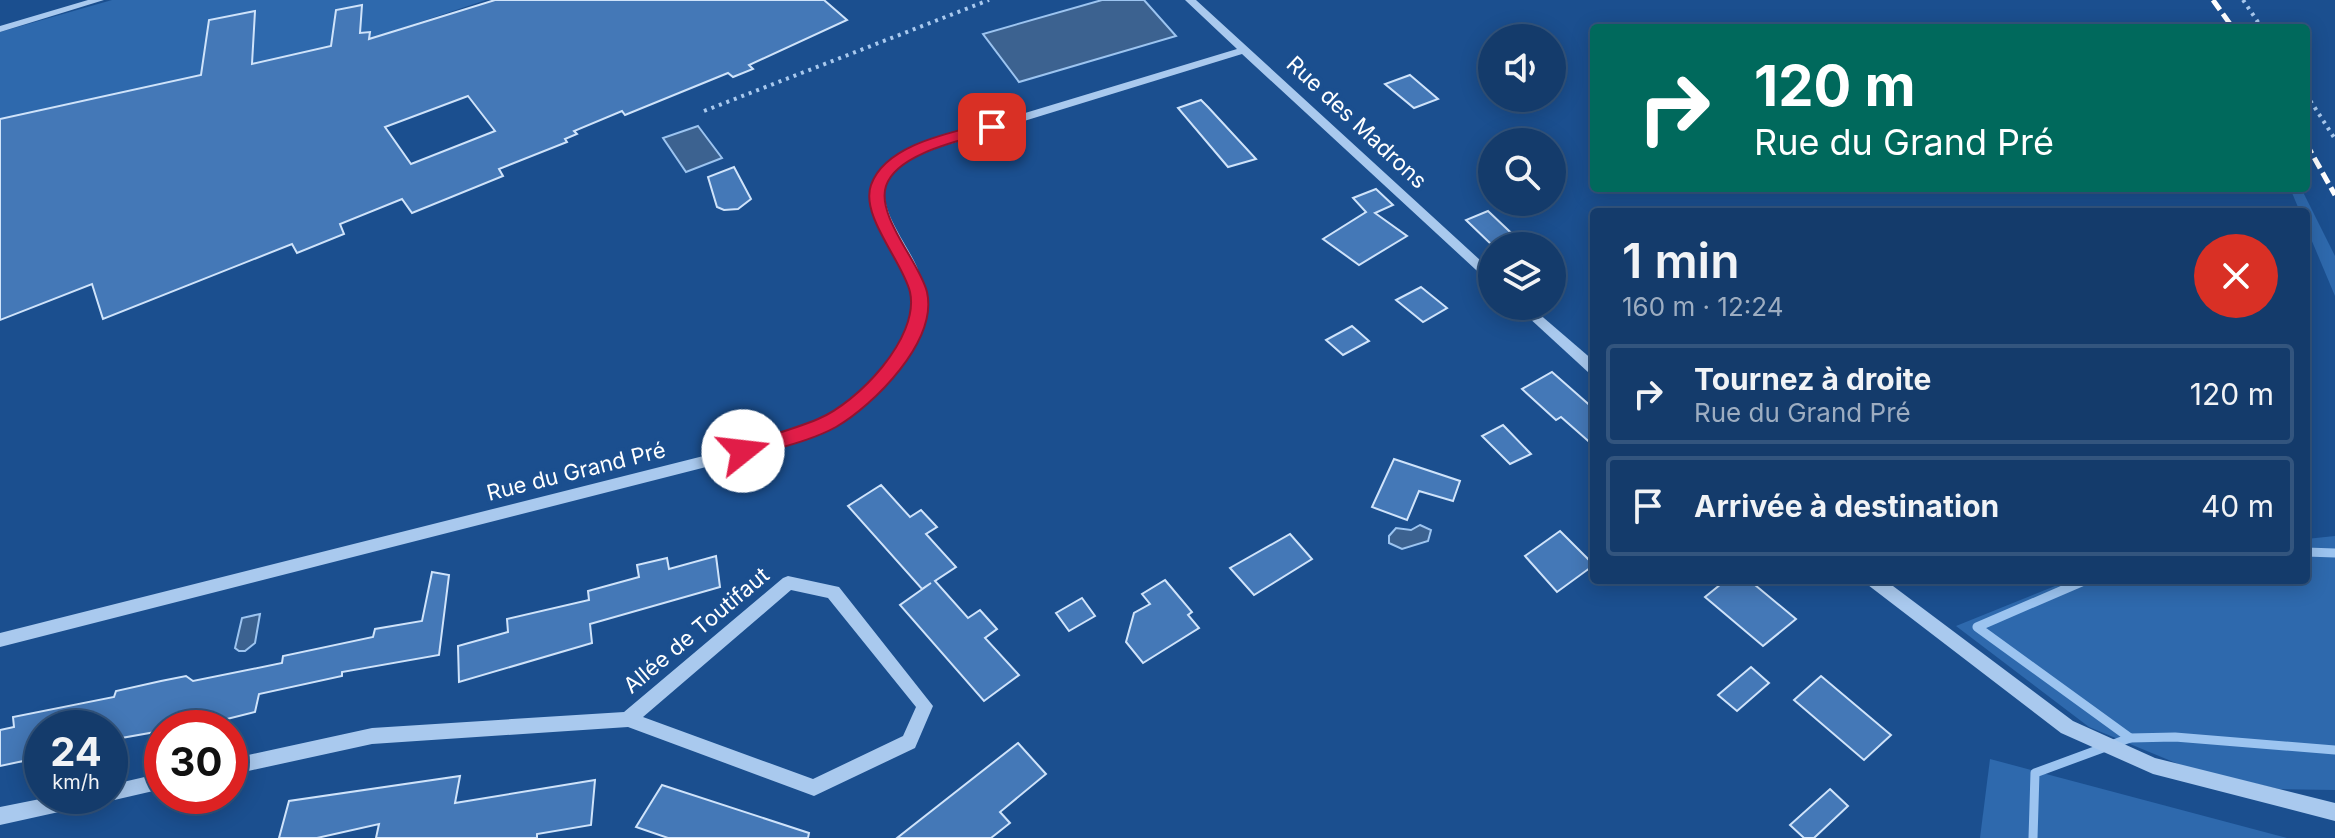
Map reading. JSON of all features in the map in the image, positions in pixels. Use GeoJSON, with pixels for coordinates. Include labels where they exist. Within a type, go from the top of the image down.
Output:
{"type":"FeatureCollection","features":[{"type":"Feature","properties":{"kind":"street"},"geometry":{"type":"LineString","coordinates":[[0,29],[99,0]]}},
{"type":"Feature","properties":{"kind":"street","name":"Rue des Madrons"},"geometry":{"type":"LineString","coordinates":[[1190,0],[1478,265]]}},
{"type":"Feature","properties":{"kind":"street","name":"Rue du Grand Pré"},"geometry":{"type":"LineString","coordinates":[[0,640],[758,448],[827,424],[866,397],[900,356],[917,323],[919,293],[879,208],[878,186],[892,166],[912,152],[936,144],[1244,50]]}},
{"type":"Feature","properties":{"kind":"street"},"geometry":{"type":"LineString","coordinates":[[1538,320],[1590,366]]}},
{"type":"Feature","properties":{"kind":"street","name":"Allée de Toutifaut"},"geometry":{"type":"LineString","coordinates":[[248,763],[372,736],[628,719],[814,788],[909,742],[925,706],[833,592],[788,583],[628,719]]}},
{"type":"Feature","properties":{"kind":"street"},"geometry":{"type":"LineString","coordinates":[[1878,584],[2067,727],[2153,766],[2335,812]]}},
{"type":"Feature","properties":{"kind":"street"},"geometry":{"type":"LineString","coordinates":[[0,816],[24,811]]}},
{"type":"Feature","properties":{"kind":"path"},"geometry":{"type":"LineString","coordinates":[[704,111],[989,0]]}},
{"type":"Feature","properties":{"kind":"path"},"geometry":{"type":"LineString","coordinates":[[2243,0],[2259,24]]}},
{"type":"Feature","properties":{"kind":"path"},"geometry":{"type":"LineString","coordinates":[[2310,100],[2335,139]]}},
{"type":"Feature","properties":{"kind":"shaded area"},"geometry":{"type":"Polygon","coordinates":[[[112,0],[486,0],[369,39],[0,119],[0,32],[112,0]]]}},
{"type":"Feature","properties":{"kind":"shaded area"},"geometry":{"type":"Polygon","coordinates":[[[1102,0],[1144,0],[1176,36],[1019,82],[983,34],[1102,0]]]}},
{"type":"Feature","properties":{"kind":"shaded area"},"geometry":{"type":"Polygon","coordinates":[[[698,126],[722,158],[686,172],[663,138],[698,126]]]}},
{"type":"Feature","properties":{"kind":"shaded area"},"geometry":{"type":"Polygon","coordinates":[[[2292,192],[2303,192],[2335,256],[2335,296],[2310,237],[2310,208],[2298,208],[2292,192]]]}},
{"type":"Feature","properties":{"kind":"shaded area"},"geometry":{"type":"Polygon","coordinates":[[[1420,525],[1431,530],[1428,541],[1402,549],[1389,543],[1389,536],[1396,528],[1411,530],[1420,525]]]}},
{"type":"Feature","properties":{"kind":"shaded area"},"geometry":{"type":"Polygon","coordinates":[[[2335,536],[2335,790],[2279,789],[2188,768],[2089,727],[1956,626],[2060,584],[2310,584],[2310,539],[2335,536]]]}},
{"type":"Feature","properties":{"kind":"shaded area"},"geometry":{"type":"Polygon","coordinates":[[[260,614],[255,643],[245,651],[239,651],[235,648],[242,618],[260,614]]]}},
{"type":"Feature","properties":{"kind":"shaded area"},"geometry":{"type":"Polygon","coordinates":[[[1990,759],[2287,838],[1980,838],[1990,759]]]}},
{"type":"Feature","properties":{"kind":"building"},"geometry":{"type":"Polygon","coordinates":[[[495,0],[824,0],[847,20],[749,65],[753,69],[733,77],[728,73],[625,115],[622,111],[574,131],[577,134],[565,139],[567,142],[499,169],[503,176],[412,213],[402,199],[340,224],[344,234],[297,253],[292,244],[103,319],[92,284],[0,320],[0,119],[201,75],[209,20],[255,11],[252,64],[331,46],[336,10],[362,5],[360,33],[370,32],[369,39],[495,0]],[[468,96],[385,127],[411,164],[495,131],[468,96]]]}},
{"type":"Feature","properties":{"kind":"building"},"geometry":{"type":"Polygon","coordinates":[[[1410,75],[1438,99],[1414,108],[1385,84],[1410,75]]]}},
{"type":"Feature","properties":{"kind":"building"},"geometry":{"type":"Polygon","coordinates":[[[1201,100],[1256,159],[1228,167],[1178,108],[1201,100]]]}},
{"type":"Feature","properties":{"kind":"building"},"geometry":{"type":"Polygon","coordinates":[[[734,167],[751,199],[738,209],[724,210],[717,207],[708,177],[734,167]]]}},
{"type":"Feature","properties":{"kind":"building"},"geometry":{"type":"Polygon","coordinates":[[[1376,189],[1393,205],[1375,213],[1407,236],[1359,265],[1323,239],[1366,212],[1353,198],[1376,189]]]}},
{"type":"Feature","properties":{"kind":"building"},"geometry":{"type":"Polygon","coordinates":[[[1478,215],[1493,216],[1510,232],[1478,232],[1466,220],[1478,215]]]}},
{"type":"Feature","properties":{"kind":"building"},"geometry":{"type":"Polygon","coordinates":[[[1421,287],[1447,308],[1423,322],[1396,300],[1421,287]]]}},
{"type":"Feature","properties":{"kind":"building"},"geometry":{"type":"Polygon","coordinates":[[[1352,326],[1369,341],[1343,355],[1326,340],[1352,326]]]}},
{"type":"Feature","properties":{"kind":"building"},"geometry":{"type":"Polygon","coordinates":[[[1552,372],[1590,405],[1590,442],[1561,417],[1556,420],[1522,389],[1552,372]]]}},
{"type":"Feature","properties":{"kind":"building"},"geometry":{"type":"Polygon","coordinates":[[[1503,425],[1531,454],[1510,464],[1482,436],[1503,425]]]}},
{"type":"Feature","properties":{"kind":"building"},"geometry":{"type":"Polygon","coordinates":[[[1394,459],[1460,481],[1453,501],[1419,491],[1407,520],[1372,507],[1394,459]]]}},
{"type":"Feature","properties":{"kind":"building"},"geometry":{"type":"Polygon","coordinates":[[[881,485],[910,517],[921,510],[937,527],[926,534],[956,567],[935,581],[968,618],[980,610],[997,629],[985,638],[1019,675],[984,701],[900,605],[931,583],[922,589],[848,506],[881,485]]]}},
{"type":"Feature","properties":{"kind":"building"},"geometry":{"type":"Polygon","coordinates":[[[1560,531],[1590,561],[1590,568],[1557,592],[1525,556],[1560,531]]]}},
{"type":"Feature","properties":{"kind":"building"},"geometry":{"type":"Polygon","coordinates":[[[1290,534],[1312,559],[1254,595],[1230,568],[1290,534]]]}},
{"type":"Feature","properties":{"kind":"building"},"geometry":{"type":"Polygon","coordinates":[[[716,556],[720,587],[590,624],[592,643],[459,682],[458,646],[508,632],[507,619],[589,600],[588,591],[639,577],[637,565],[667,558],[669,569],[716,556]]]}},
{"type":"Feature","properties":{"kind":"building"},"geometry":{"type":"Polygon","coordinates":[[[432,572],[449,575],[439,655],[342,672],[342,676],[259,694],[255,712],[248,714],[248,710],[144,710],[144,734],[128,737],[128,710],[48,710],[114,697],[116,691],[161,681],[186,676],[193,681],[282,663],[283,656],[373,637],[375,629],[422,621],[432,572]]]}},
{"type":"Feature","properties":{"kind":"building"},"geometry":{"type":"Polygon","coordinates":[[[1165,580],[1192,612],[1188,615],[1199,628],[1143,663],[1126,642],[1134,613],[1150,604],[1142,594],[1165,580]]]}},
{"type":"Feature","properties":{"kind":"building"},"geometry":{"type":"Polygon","coordinates":[[[1721,584],[1754,584],[1796,619],[1763,646],[1705,597],[1721,584]]]}},
{"type":"Feature","properties":{"kind":"building"},"geometry":{"type":"Polygon","coordinates":[[[1082,598],[1095,616],[1069,631],[1056,613],[1082,598]]]}},
{"type":"Feature","properties":{"kind":"building"},"geometry":{"type":"Polygon","coordinates":[[[1751,667],[1769,683],[1737,711],[1718,695],[1751,667]]]}},
{"type":"Feature","properties":{"kind":"building"},"geometry":{"type":"Polygon","coordinates":[[[1821,676],[1891,735],[1864,760],[1794,700],[1821,676]]]}},
{"type":"Feature","properties":{"kind":"building"},"geometry":{"type":"Polygon","coordinates":[[[24,715],[24,761],[0,766],[0,730],[14,727],[13,717],[24,715]]]}},
{"type":"Feature","properties":{"kind":"building"},"geometry":{"type":"Polygon","coordinates":[[[1018,743],[1046,774],[1000,812],[1010,823],[991,838],[897,838],[1018,743]]]}},
{"type":"Feature","properties":{"kind":"building"},"geometry":{"type":"Polygon","coordinates":[[[460,776],[455,803],[595,780],[591,825],[537,834],[537,838],[376,838],[379,824],[317,838],[279,838],[289,801],[460,776]]]}},
{"type":"Feature","properties":{"kind":"building"},"geometry":{"type":"Polygon","coordinates":[[[662,785],[809,833],[808,838],[668,838],[636,827],[662,785]]]}},
{"type":"Feature","properties":{"kind":"building"},"geometry":{"type":"Polygon","coordinates":[[[1830,789],[1848,806],[1814,838],[1804,838],[1790,825],[1830,789]]]}},
{"type":"Feature","properties":{"kind":"waterway"},"geometry":{"type":"LineString","coordinates":[[2310,552],[2335,553]]}},
{"type":"Feature","properties":{"kind":"waterway"},"geometry":{"type":"LineString","coordinates":[[2077,584],[1977,627],[2130,738]]}},
{"type":"Feature","properties":{"kind":"waterway"},"geometry":{"type":"LineString","coordinates":[[2130,738],[2175,737],[2335,750]]}},
{"type":"Feature","properties":{"kind":"waterway"},"geometry":{"type":"LineString","coordinates":[[2033,838],[2035,773],[2130,738]]}},
{"type":"Feature","properties":{"kind":"railway"},"geometry":{"type":"LineString","coordinates":[[2213,0],[2230,24]]}},
{"type":"Feature","properties":{"kind":"railway"},"geometry":{"type":"LineString","coordinates":[[2310,150],[2335,195]]}},
{"type":"Feature","properties":{"kind":"route"},"geometry":{"type":"LineString","coordinates":[[743,451],[773,444],[827,424],[866,397],[900,356],[917,323],[919,293],[879,208],[878,186],[892,166],[912,152],[992,127]]}}]}
